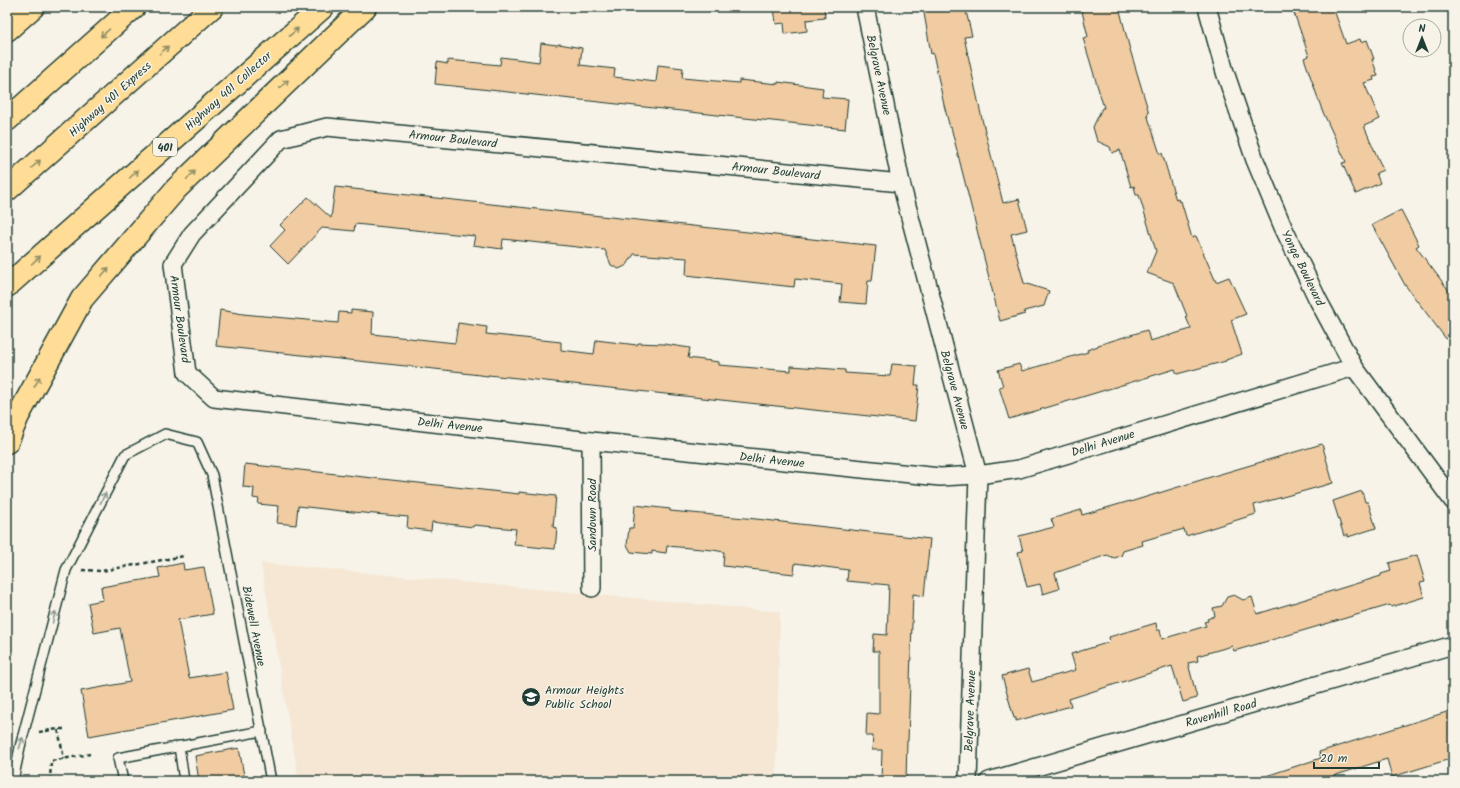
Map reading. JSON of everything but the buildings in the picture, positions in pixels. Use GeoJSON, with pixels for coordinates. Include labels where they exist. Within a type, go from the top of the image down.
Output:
{"type":"FeatureCollection","features":[{"type":"Feature","properties":{"kind":"highway"},"geometry":{"type":"LineString","coordinates":[[7,30],[33,7]]}},
{"type":"Feature","properties":{"kind":"highway"},"geometry":{"type":"LineString","coordinates":[[7,120],[134,7]]}},
{"type":"Feature","properties":{"kind":"highway","name":"Highway 401 Express"},"geometry":{"type":"LineString","coordinates":[[7,190],[212,7]]}},
{"type":"Feature","properties":{"kind":"highway","name":"Highway 401 Collector"},"geometry":{"type":"LineString","coordinates":[[7,286],[323,7]]}},
{"type":"Feature","properties":{"kind":"highway"},"geometry":{"type":"LineString","coordinates":[[7,442],[18,416],[82,299],[176,189],[364,7]]}},
{"type":"Feature","properties":{"kind":"street","name":"Belgrave Avenue"},"geometry":{"type":"LineString","coordinates":[[865,7],[901,183],[978,475],[968,781]]}},
{"type":"Feature","properties":{"kind":"street","name":"Yonge Boulevard"},"geometry":{"type":"LineString","coordinates":[[1207,7],[1225,72],[1255,160],[1286,234],[1318,300],[1354,367],[1453,501]]}},
{"type":"Feature","properties":{"kind":"street","name":"Armour Boulevard"},"geometry":{"type":"LineString","coordinates":[[187,373],[173,264],[192,234],[281,139],[327,127],[901,183]]}},
{"type":"Feature","properties":{"kind":"street","name":"Delhi Avenue"},"geometry":{"type":"LineString","coordinates":[[187,373],[214,398],[591,441],[917,475],[940,476],[978,475],[1019,469],[1354,367]]}},
{"type":"Feature","properties":{"kind":"street","name":"Sandown Road"},"geometry":{"type":"LineString","coordinates":[[591,441],[592,588]]}},
{"type":"Feature","properties":{"kind":"street","name":"Ravenhill Road"},"geometry":{"type":"LineString","coordinates":[[989,781],[1453,645]]}},
{"type":"Feature","properties":{"kind":"lane","name":"Bidewell Avenue"},"geometry":{"type":"LineString","coordinates":[[66,570],[125,455],[165,434],[197,442],[212,475],[271,781]]}},
{"type":"Feature","properties":{"kind":"lane"},"geometry":{"type":"LineString","coordinates":[[13,781],[20,747],[66,570]]}},
{"type":"Feature","properties":{"kind":"lane"},"geometry":{"type":"LineString","coordinates":[[123,781],[118,758],[262,731]]}},
{"type":"Feature","properties":{"kind":"lane"},"geometry":{"type":"LineString","coordinates":[[179,746],[184,781]]}},
{"type":"Feature","properties":{"kind":"path"},"geometry":{"type":"LineString","coordinates":[[66,570],[101,571],[184,556]]}},
{"type":"Feature","properties":{"kind":"path"},"geometry":{"type":"LineString","coordinates":[[64,729],[58,729],[64,759]]}},
{"type":"Feature","properties":{"kind":"path"},"geometry":{"type":"LineString","coordinates":[[50,781],[51,761],[90,754]]}},
{"type":"Feature","properties":{"kind":"shaded area","name":"Armour Heights Public School"},"geometry":{"type":"Polygon","coordinates":[[[261,563],[780,612],[776,781],[299,781],[261,563]]]}},
{"type":"Feature","properties":{"kind":"place","name":"Armour Heights Public School"},"geometry":{"type":"Point","coordinates":[531,697]}}]}
